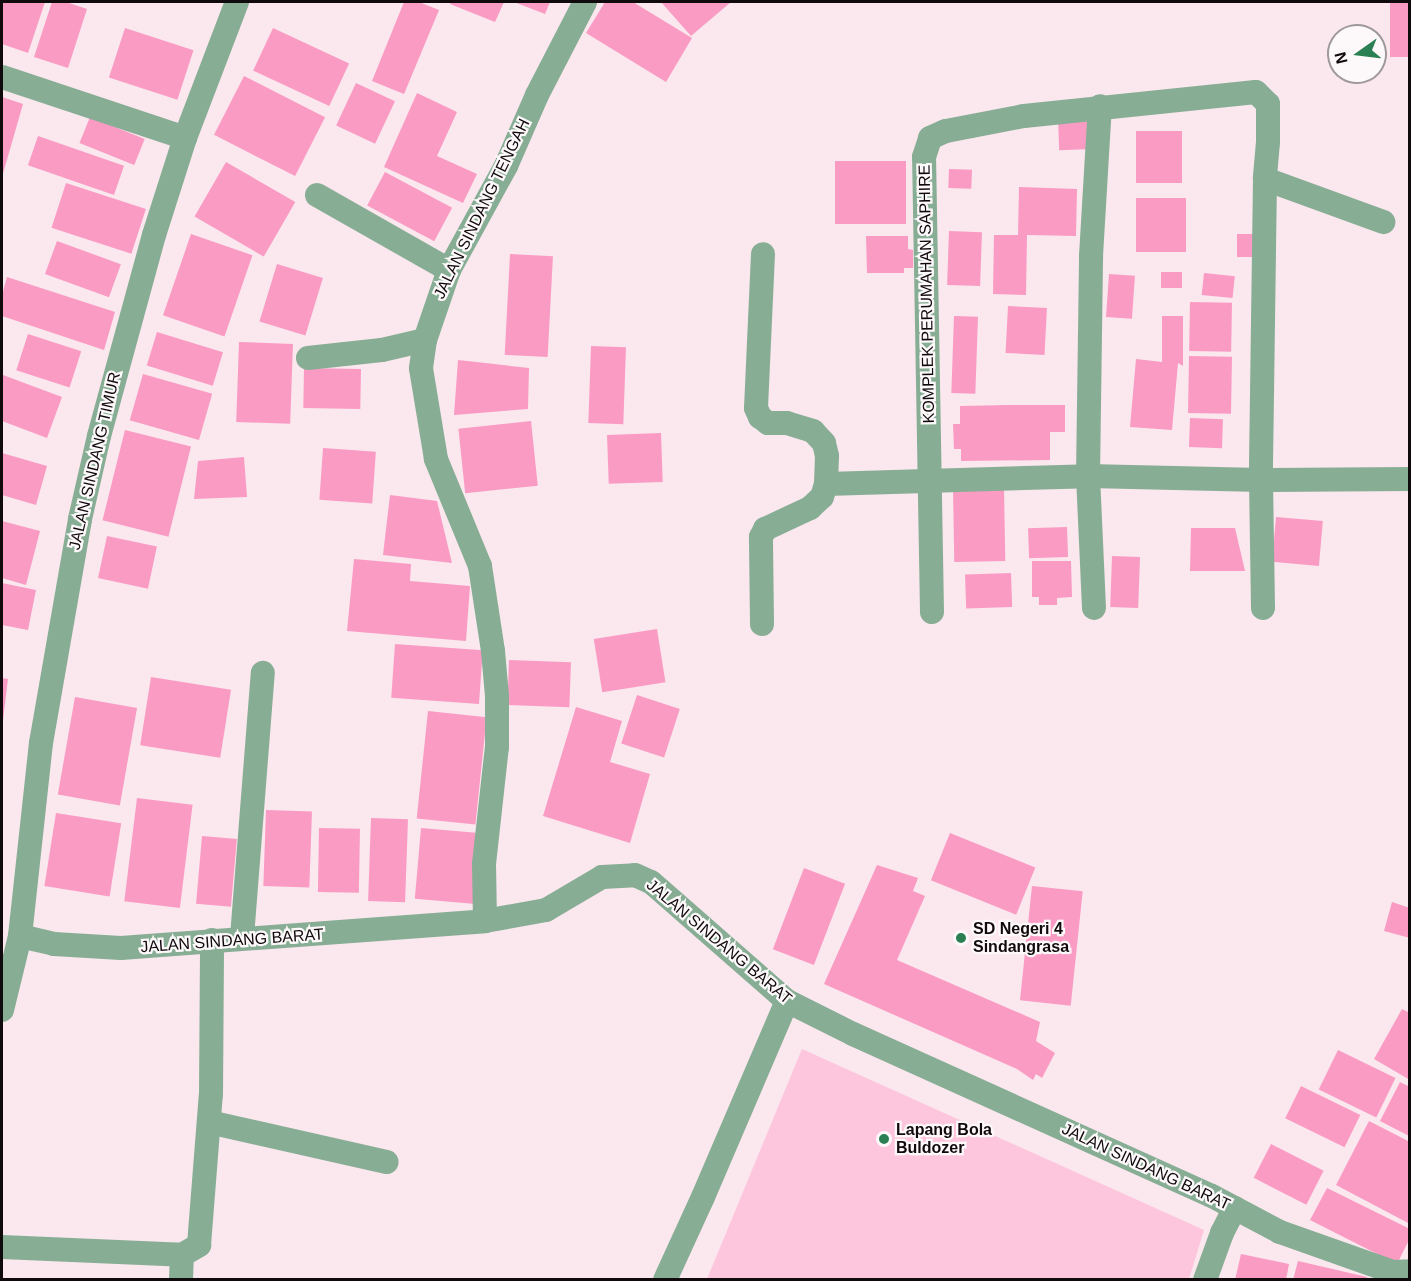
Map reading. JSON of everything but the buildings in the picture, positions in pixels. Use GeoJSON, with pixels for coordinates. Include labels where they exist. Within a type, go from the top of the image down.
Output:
{"type":"FeatureCollection","features":[{"type":"Feature","properties":{"kind":"street","name":"JALAN SINDANG TIMUR"},"geometry":{"type":"LineString","coordinates":[[2,1010],[20,936],[41,743],[80,519],[123,339],[185,138],[237,2]]}},
{"type":"Feature","properties":{"kind":"street","name":"JALAN SINDANG TENGAH"},"geometry":{"type":"LineString","coordinates":[[485,921],[484,864],[497,747],[497,696],[480,566],[436,459],[421,368],[425,340],[449,270],[506,166],[537,94],[585,2]]}},
{"type":"Feature","properties":{"kind":"street"},"geometry":{"type":"LineString","coordinates":[[2,77],[185,138]]}},
{"type":"Feature","properties":{"kind":"street","name":"KOMPLEK PERUMAHAN SAPHIRE"},"geometry":{"type":"LineString","coordinates":[[932,612],[924,157],[930,138],[946,131],[1024,116],[1100,106],[1256,92],[1268,104],[1261,480],[1263,608]]}},
{"type":"Feature","properties":{"kind":"street"},"geometry":{"type":"LineString","coordinates":[[1094,608],[1088,476],[1091,256],[1100,106]]}},
{"type":"Feature","properties":{"kind":"street"},"geometry":{"type":"LineString","coordinates":[[1265,179],[1383,222]]}},
{"type":"Feature","properties":{"kind":"street"},"geometry":{"type":"LineString","coordinates":[[317,195],[449,270]]}},
{"type":"Feature","properties":{"kind":"street"},"geometry":{"type":"LineString","coordinates":[[762,624],[761,537],[765,529],[810,508],[822,497],[826,484],[824,443],[813,431],[801,427],[768,423],[760,417],[756,408],[763,254]]}},
{"type":"Feature","properties":{"kind":"street"},"geometry":{"type":"LineString","coordinates":[[308,358],[382,350],[425,340]]}},
{"type":"Feature","properties":{"kind":"street"},"geometry":{"type":"LineString","coordinates":[[826,484],[1088,476],[1261,480],[1410,478]]}},
{"type":"Feature","properties":{"kind":"street"},"geometry":{"type":"LineString","coordinates":[[242,937],[263,673]]}},
{"type":"Feature","properties":{"kind":"street","name":"JALAN SINDANG BARAT"},"geometry":{"type":"LineString","coordinates":[[20,936],[54,944],[121,948],[242,937],[307,936],[485,921],[546,910],[602,877],[635,875],[651,882],[787,1001],[1235,1208],[1280,1232],[1393,1272],[1410,1271]]}},
{"type":"Feature","properties":{"kind":"street"},"geometry":{"type":"LineString","coordinates":[[2,1247],[182,1255],[194,1250],[201,1239],[209,1122],[212,940]]}},
{"type":"Feature","properties":{"kind":"street"},"geometry":{"type":"LineString","coordinates":[[665,1280],[718,1164],[787,1001]]}},
{"type":"Feature","properties":{"kind":"street"},"geometry":{"type":"LineString","coordinates":[[209,1122],[387,1162]]}},
{"type":"Feature","properties":{"kind":"street"},"geometry":{"type":"LineString","coordinates":[[1205,1280],[1222,1233],[1235,1208]]}},
{"type":"Feature","properties":{"kind":"street"},"geometry":{"type":"LineString","coordinates":[[181,1280],[182,1255]]}},
{"type":"Feature","properties":{"kind":"shaded area","name":"Lapang Bola Buldozer"},"geometry":{"type":"Polygon","coordinates":[[[802,1049],[1204,1230],[1189,1279],[707,1279],[802,1049]]]}},
{"type":"Feature","properties":{"kind":"place","name":"SD Negeri 4 Sindangrasa"},"geometry":{"type":"Point","coordinates":[961,938]}},
{"type":"Feature","properties":{"kind":"place","name":"Lapang Bola Buldozer"},"geometry":{"type":"Point","coordinates":[884,1139]}}]}
